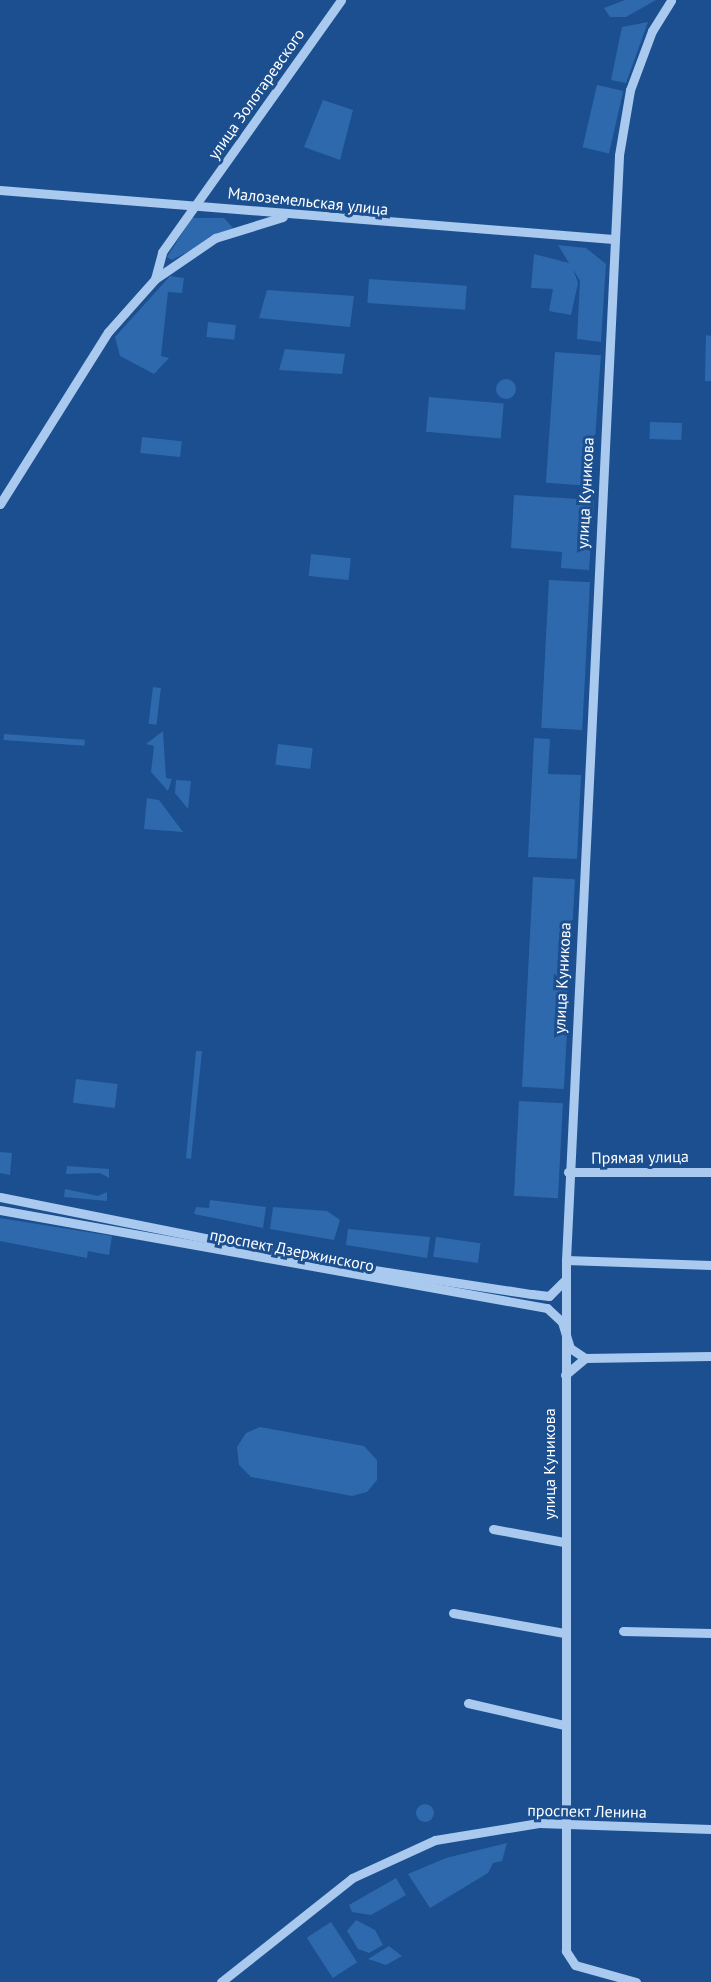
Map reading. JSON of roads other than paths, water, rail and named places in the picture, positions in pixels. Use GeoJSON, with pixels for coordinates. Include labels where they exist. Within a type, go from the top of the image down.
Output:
{"type":"FeatureCollection","features":[{"type":"Feature","properties":{"kind":"street","name":"улица Золотаревского"},"geometry":{"type":"LineString","coordinates":[[154,279],[162,252],[341,0]]}},
{"type":"Feature","properties":{"kind":"street","name":"улица Куникова"},"geometry":{"type":"LineString","coordinates":[[636,1982],[574,1965],[566,1951],[564,1304],[568,1172],[613,239],[630,90],[652,31],[670,0]]}},
{"type":"Feature","properties":{"kind":"street","name":"Малоземельская улица"},"geometry":{"type":"LineString","coordinates":[[0,190],[218,207],[292,216],[613,239]]}},
{"type":"Feature","properties":{"kind":"street"},"geometry":{"type":"LineString","coordinates":[[218,207],[246,225]]}},
{"type":"Feature","properties":{"kind":"street"},"geometry":{"type":"LineString","coordinates":[[0,504],[108,332],[154,279],[198,248],[246,225],[292,216]]}},
{"type":"Feature","properties":{"kind":"street","name":"Прямая улица"},"geometry":{"type":"LineString","coordinates":[[568,1172],[711,1172]]}},
{"type":"Feature","properties":{"kind":"street","name":"проспект Дзержинского"},"geometry":{"type":"LineString","coordinates":[[0,1197],[335,1269],[549,1296]]}},
{"type":"Feature","properties":{"kind":"street","name":"проспект Дзержинского"},"geometry":{"type":"LineString","coordinates":[[0,1210],[548,1308]]}},
{"type":"Feature","properties":{"kind":"street"},"geometry":{"type":"LineString","coordinates":[[566,1260],[711,1265]]}},
{"type":"Feature","properties":{"kind":"street"},"geometry":{"type":"LineString","coordinates":[[564,1304],[549,1296],[566,1276]]}},
{"type":"Feature","properties":{"kind":"street"},"geometry":{"type":"LineString","coordinates":[[564,1304],[548,1308],[565,1333],[570,1348],[585,1358]]}},
{"type":"Feature","properties":{"kind":"street"},"geometry":{"type":"LineString","coordinates":[[565,1377],[574,1362],[585,1358],[711,1356]]}},
{"type":"Feature","properties":{"kind":"street"},"geometry":{"type":"LineString","coordinates":[[493,1529],[564,1542]]}},
{"type":"Feature","properties":{"kind":"street"},"geometry":{"type":"LineString","coordinates":[[453,1613],[564,1633]]}},
{"type":"Feature","properties":{"kind":"street"},"geometry":{"type":"LineString","coordinates":[[623,1632],[711,1634]]}},
{"type":"Feature","properties":{"kind":"street"},"geometry":{"type":"LineString","coordinates":[[468,1702],[564,1725]]}},
{"type":"Feature","properties":{"kind":"street","name":"проспект Ленина"},"geometry":{"type":"LineString","coordinates":[[221,1982],[352,1878],[392,1857],[470,1830],[565,1822],[711,1829]]}}]}
